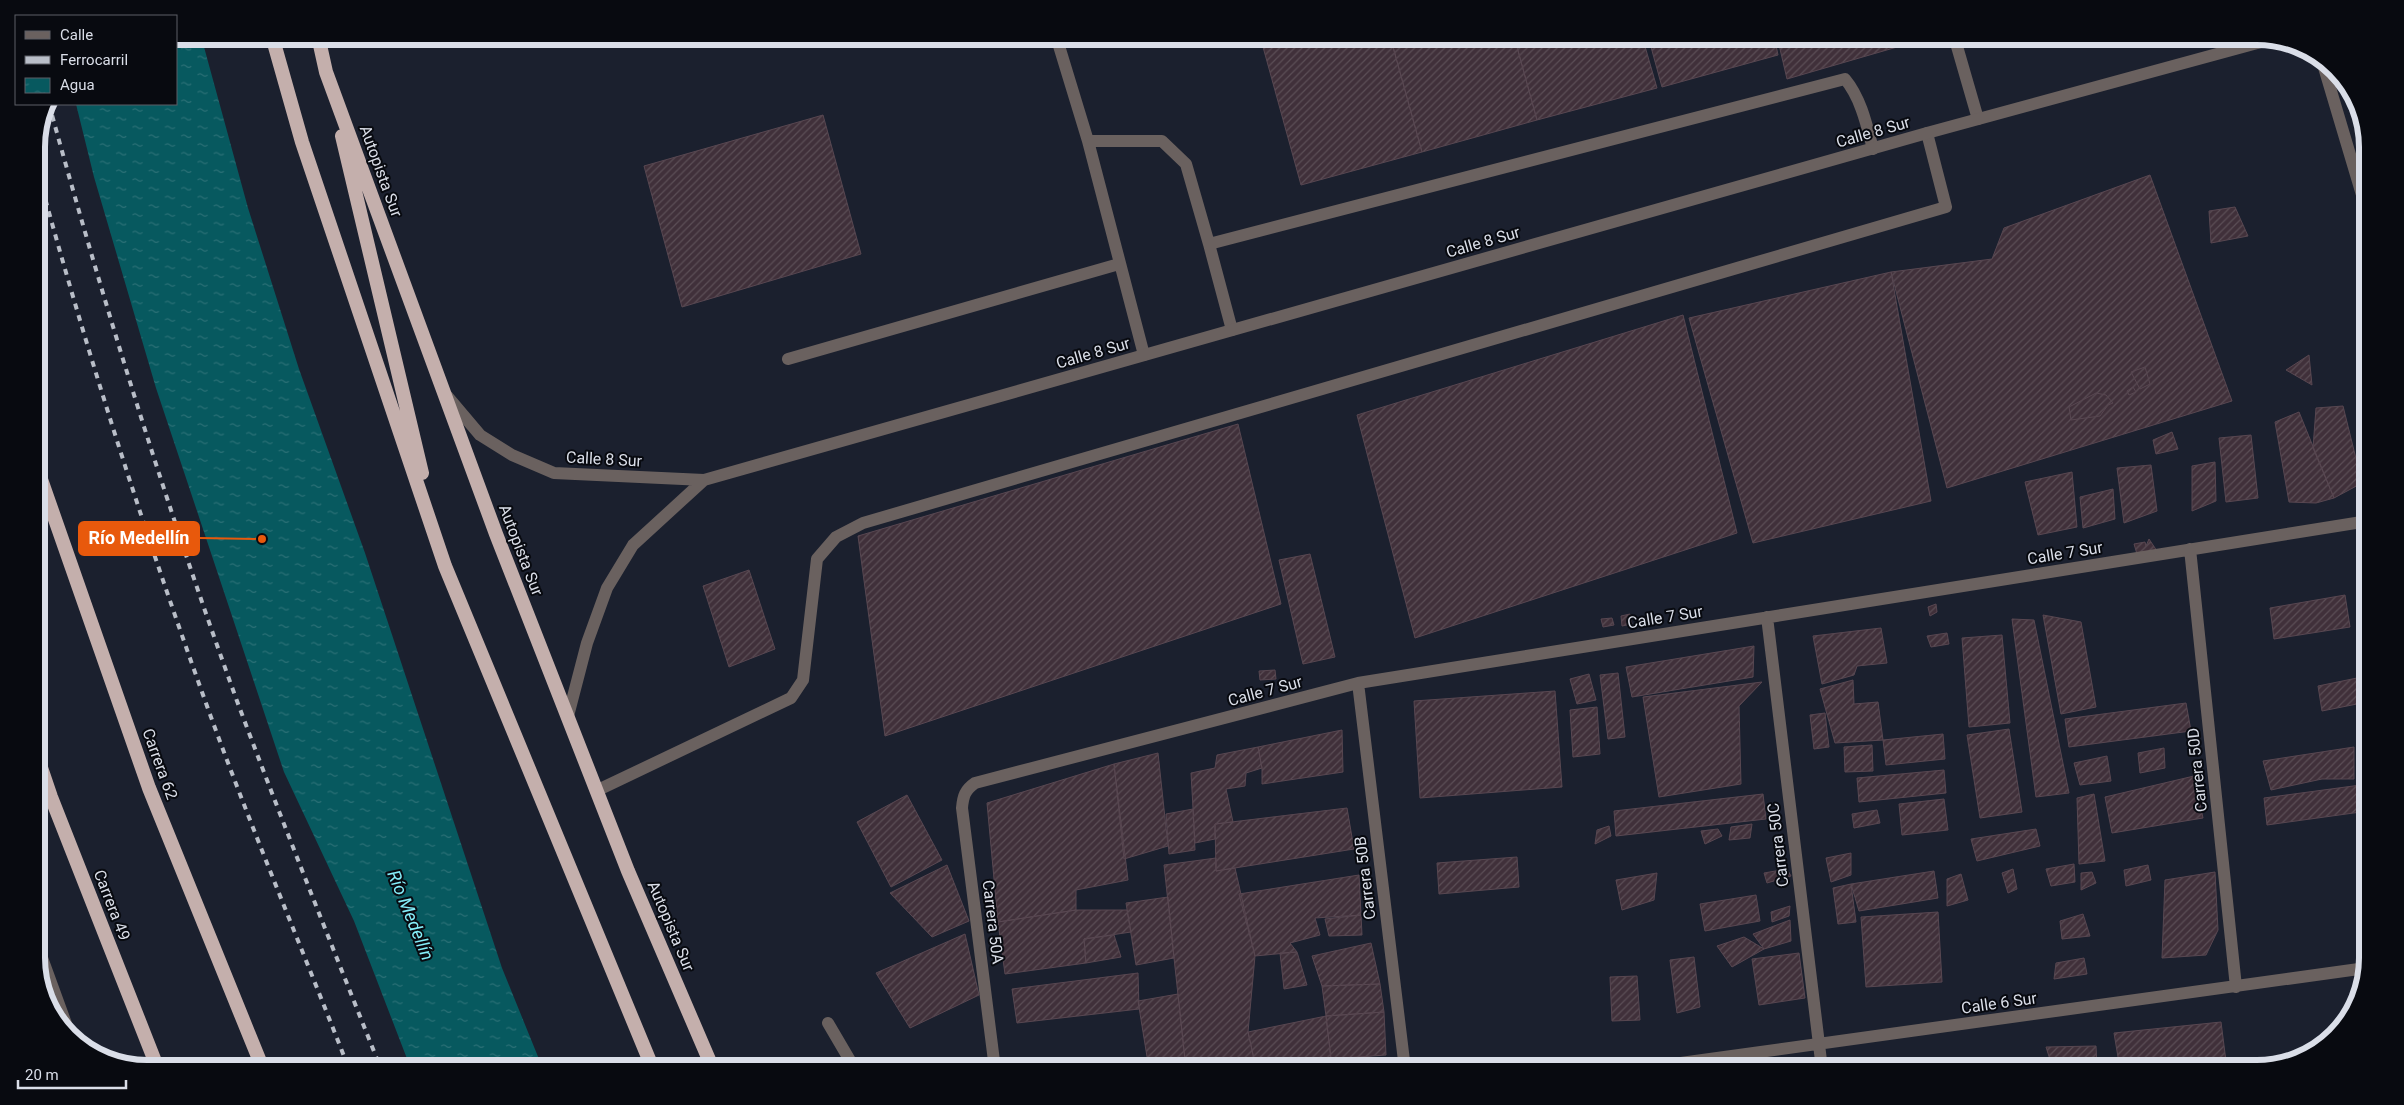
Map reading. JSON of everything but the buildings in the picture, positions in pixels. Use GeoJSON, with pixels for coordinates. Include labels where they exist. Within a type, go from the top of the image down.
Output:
{"type":"FeatureCollection","features":[{"type":"Feature","properties":{"kind":"highway"},"geometry":{"type":"LineString","coordinates":[[275,45],[302,142],[444,566],[648,1060]]}},
{"type":"Feature","properties":{"kind":"highway","name":"Autopista Sur"},"geometry":{"type":"LineString","coordinates":[[320,45],[326,72],[496,534],[598,790],[628,871],[709,1060]]}},
{"type":"Feature","properties":{"kind":"highway"},"geometry":{"type":"LineString","coordinates":[[326,72],[444,566]]}},
{"type":"Feature","properties":{"kind":"highway","name":"Carrera 62"},"geometry":{"type":"LineString","coordinates":[[45,492],[149,788],[259,1060]]}},
{"type":"Feature","properties":{"kind":"highway","name":"Carrera 49"},"geometry":{"type":"LineString","coordinates":[[45,778],[154,1060]]}},
{"type":"Feature","properties":{"kind":"street"},"geometry":{"type":"LineString","coordinates":[[1059,45],[1088,141],[1144,355]]}},
{"type":"Feature","properties":{"kind":"street"},"geometry":{"type":"LineString","coordinates":[[1957,45],[1978,119]]}},
{"type":"Feature","properties":{"kind":"street","name":"Calle 8 Sur"},"geometry":{"type":"LineString","coordinates":[[442,391],[480,435],[512,455],[554,473],[704,480],[1927,133],[2250,45]]}},
{"type":"Feature","properties":{"kind":"street"},"geometry":{"type":"LineString","coordinates":[[2325,71],[2359,186]]}},
{"type":"Feature","properties":{"kind":"street"},"geometry":{"type":"LineString","coordinates":[[1209,244],[1845,79],[1851,86],[1865,118],[1873,149]]}},
{"type":"Feature","properties":{"kind":"street"},"geometry":{"type":"LineString","coordinates":[[598,790],[791,698],[803,680],[817,559],[836,537],[863,523],[1946,207],[1927,133]]}},
{"type":"Feature","properties":{"kind":"street"},"geometry":{"type":"LineString","coordinates":[[1088,141],[1162,141],[1186,164],[1232,330]]}},
{"type":"Feature","properties":{"kind":"street"},"geometry":{"type":"LineString","coordinates":[[788,359],[1119,264]]}},
{"type":"Feature","properties":{"kind":"street","name":"Calle 8 Sur"},"geometry":{"type":"LineString","coordinates":[[568,716],[587,643],[607,588],[633,545],[704,480]]}},
{"type":"Feature","properties":{"kind":"street","name":"Calle 7 Sur"},"geometry":{"type":"LineString","coordinates":[[975,784],[1358,683],[2359,522]]}},
{"type":"Feature","properties":{"kind":"street","name":"Carrera 50D"},"geometry":{"type":"LineString","coordinates":[[2190,549],[2236,986]]}},
{"type":"Feature","properties":{"kind":"street","name":"Carrera 50C"},"geometry":{"type":"LineString","coordinates":[[1767,618],[1821,1060]]}},
{"type":"Feature","properties":{"kind":"street","name":"Carrera 50B"},"geometry":{"type":"LineString","coordinates":[[1358,683],[1404,1060]]}},
{"type":"Feature","properties":{"kind":"street","name":"Carrera 50A"},"geometry":{"type":"LineString","coordinates":[[975,784],[968,788],[963,797],[962,808],[994,1060]]}},
{"type":"Feature","properties":{"kind":"street","name":"Calle 6 Sur"},"geometry":{"type":"LineString","coordinates":[[1702,1060],[2358,969]]}},
{"type":"Feature","properties":{"kind":"street"},"geometry":{"type":"LineString","coordinates":[[46,970],[63,1016]]}},
{"type":"Feature","properties":{"kind":"street"},"geometry":{"type":"LineString","coordinates":[[828,1023],[850,1060]]}},
{"type":"Feature","properties":{"kind":"water"},"geometry":{"type":"Polygon","coordinates":[[[178,45],[203,45],[248,208],[299,369],[365,553],[502,968],[539,1060],[408,1060],[354,921],[284,772],[156,388],[94,177],[76,105],[178,105],[178,45]]]}},
{"type":"Feature","properties":{"kind":"railway"},"geometry":{"type":"LineString","coordinates":[[51,112],[114,330],[185,553],[237,701],[377,1060]]}},
{"type":"Feature","properties":{"kind":"railway"},"geometry":{"type":"LineString","coordinates":[[45,197],[95,369],[183,639],[241,797],[345,1060]]}},
{"type":"Feature","properties":{"kind":"place","name":"Río Medellín"},"geometry":{"type":"Point","coordinates":[262,539]}}]}
